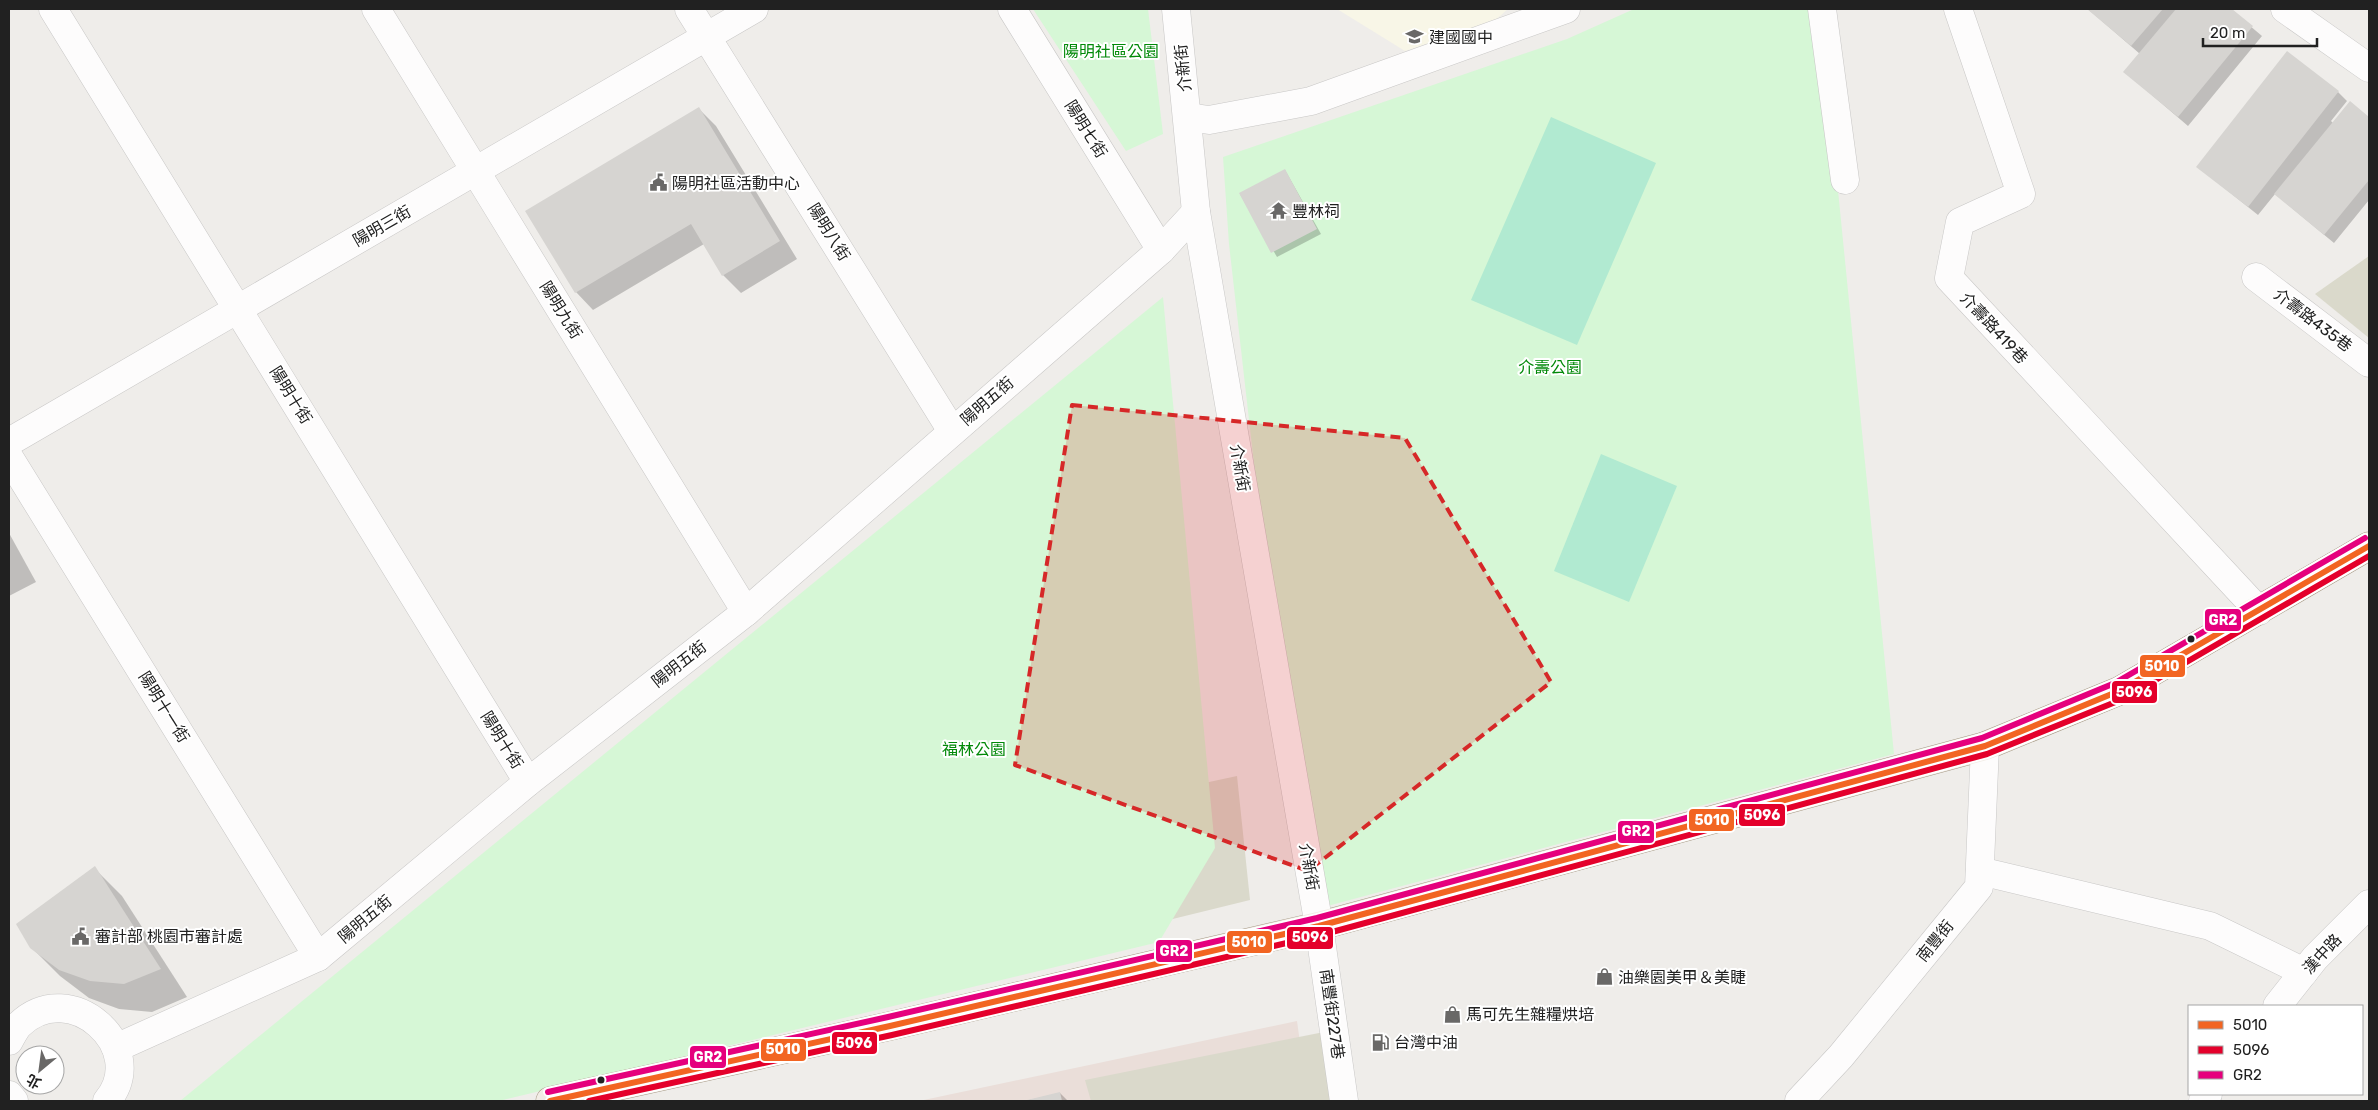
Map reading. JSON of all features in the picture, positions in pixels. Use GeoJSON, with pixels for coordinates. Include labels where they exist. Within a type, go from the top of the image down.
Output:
{"type":"FeatureCollection","features":[{"type":"Feature","properties":{"kind":"main road"},"geometry":{"type":"LineString","coordinates":[[550,1101],[890,1026],[1319,926],[1985,746],[2119,690],[2369,546]]}},
{"type":"Feature","properties":{"kind":"street","name":"陽明十街"},"geometry":{"type":"LineString","coordinates":[[53,9],[528,782]]}},
{"type":"Feature","properties":{"kind":"street","name":"陽明九街"},"geometry":{"type":"LineString","coordinates":[[376,9],[746,612]]}},
{"type":"Feature","properties":{"kind":"street","name":"陽明八街"},"geometry":{"type":"LineString","coordinates":[[689,9],[952,431]]}},
{"type":"Feature","properties":{"kind":"street","name":"陽明三街"},"geometry":{"type":"LineString","coordinates":[[9,442],[754,9]]}},
{"type":"Feature","properties":{"kind":"street","name":"陽明七街"},"geometry":{"type":"LineString","coordinates":[[1012,9],[1161,250]]}},
{"type":"Feature","properties":{"kind":"street","name":"介新街"},"geometry":{"type":"LineString","coordinates":[[1176,9],[1196,212],[1319,926]]}},
{"type":"Feature","properties":{"kind":"street"},"geometry":{"type":"LineString","coordinates":[[1188,117],[1209,120],[1311,101],[1566,9]]}},
{"type":"Feature","properties":{"kind":"street"},"geometry":{"type":"LineString","coordinates":[[1822,9],[1845,180]]}},
{"type":"Feature","properties":{"kind":"street","name":"介壽路419巷"},"geometry":{"type":"LineString","coordinates":[[1958,9],[2021,194],[1960,222],[1948,278],[2259,611]]}},
{"type":"Feature","properties":{"kind":"street"},"geometry":{"type":"LineString","coordinates":[[2285,9],[2369,68]]}},
{"type":"Feature","properties":{"kind":"street","name":"陽明五街"},"geometry":{"type":"LineString","coordinates":[[116,1048],[318,957],[528,782],[746,612],[1161,250],[1196,212]]}},
{"type":"Feature","properties":{"kind":"street","name":"介壽路435巷"},"geometry":{"type":"LineString","coordinates":[[2256,277],[2369,363]]}},
{"type":"Feature","properties":{"kind":"street","name":"陽明十一街"},"geometry":{"type":"LineString","coordinates":[[9,457],[318,957]]}},
{"type":"Feature","properties":{"kind":"street","name":"南豐街"},"geometry":{"type":"LineString","coordinates":[[1799,1101],[1841,1056],[1979,887],[1985,746]]}},
{"type":"Feature","properties":{"kind":"street"},"geometry":{"type":"LineString","coordinates":[[1980,871],[2210,926],[2304,972]]}},
{"type":"Feature","properties":{"kind":"street","name":"漢中路"},"geometry":{"type":"LineString","coordinates":[[2278,1005],[2316,958],[2369,904]]}},
{"type":"Feature","properties":{"kind":"street","name":"南豐街227巷"},"geometry":{"type":"LineString","coordinates":[[1319,926],[1344,1101]]}},
{"type":"Feature","properties":{"kind":"street"},"geometry":{"type":"LineString","coordinates":[[12,1025],[37,1012],[60,1008],[84,1013],[104,1027],[116,1048],[119,1071],[113,1094],[107,1101]]}},
{"type":"Feature","properties":{"kind":"street"},"geometry":{"type":"LineString","coordinates":[[9,1094],[14,1101]]}},
{"type":"Feature","properties":{"kind":"highlighted area"},"geometry":{"type":"Polygon","coordinates":[[[1072,405],[1405,438],[1551,682],[1308,871],[1015,765],[1072,405]]]}},
{"type":"Feature","properties":{"kind":"shaded area","name":"建國國中"},"geometry":{"type":"Polygon","coordinates":[[[1337,9],[1508,9],[1492,23],[1405,51],[1337,9]]]}},
{"type":"Feature","properties":{"kind":"shaded area"},"geometry":{"type":"Polygon","coordinates":[[[2369,256],[2369,338],[2315,294],[2369,256]]]}},
{"type":"Feature","properties":{"kind":"shaded area"},"geometry":{"type":"Polygon","coordinates":[[[1237,776],[1250,900],[1014,958],[981,831],[1237,776]]]}},
{"type":"Feature","properties":{"kind":"shaded area"},"geometry":{"type":"Polygon","coordinates":[[[1297,1021],[1308,1101],[919,1101],[1297,1021]]]}},
{"type":"Feature","properties":{"kind":"shaded area"},"geometry":{"type":"Polygon","coordinates":[[[1324,1032],[1334,1101],[1091,1101],[1085,1080],[1324,1032]]]}},
{"type":"Feature","properties":{"kind":"green space","name":"陽明社區公園"},"geometry":{"type":"Polygon","coordinates":[[[1033,9],[1148,9],[1163,134],[1126,151],[1033,9]]]}},
{"type":"Feature","properties":{"kind":"green space","name":"介壽公園"},"geometry":{"type":"Polygon","coordinates":[[[1634,9],[1820,9],[1894,754],[1305,912],[1229,244],[1223,157],[1567,39],[1634,9]]]}},
{"type":"Feature","properties":{"kind":"green space"},"geometry":{"type":"Polygon","coordinates":[[[1551,117],[1656,163],[1577,345],[1471,300],[1551,117]]]}},
{"type":"Feature","properties":{"kind":"green space","name":"福林公園"},"geometry":{"type":"Polygon","coordinates":[[[1163,297],[1215,848],[1159,942],[499,1101],[180,1101],[1163,297]]]}},
{"type":"Feature","properties":{"kind":"green space"},"geometry":{"type":"Polygon","coordinates":[[[1601,454],[1677,486],[1629,602],[1554,571],[1601,454]]]}},
{"type":"Feature","properties":{"kind":"building"},"geometry":{"type":"Polygon","coordinates":[[[2087,9],[2163,9],[2131,46],[2087,9]]]}},
{"type":"Feature","properties":{"kind":"building"},"geometry":{"type":"Polygon","coordinates":[[[2176,9],[2232,9],[2253,26],[2178,117],[2123,72],[2176,9]]]}},
{"type":"Feature","properties":{"kind":"building"},"geometry":{"type":"Polygon","coordinates":[[[2287,51],[2339,91],[2248,207],[2196,167],[2287,51]]]}},
{"type":"Feature","properties":{"kind":"building"},"geometry":{"type":"Polygon","coordinates":[[[2350,101],[2369,117],[2369,180],[2324,235],[2274,194],[2350,101]]]}},
{"type":"Feature","properties":{"kind":"building","name":"陽明社區活動中心"},"geometry":{"type":"Polygon","coordinates":[[[699,107],[780,241],[722,276],[691,224],[575,293],[525,211],[699,107]]]}},
{"type":"Feature","properties":{"kind":"building","name":"豐林祠"},"geometry":{"type":"Polygon","coordinates":[[[1285,169],[1317,229],[1271,253],[1239,193],[1285,169]]]}},
{"type":"Feature","properties":{"kind":"building","name":"審計部 桃園市審計處"},"geometry":{"type":"Polygon","coordinates":[[[95,866],[161,969],[124,984],[90,981],[59,970],[30,948],[16,924],[95,866]]]}},
{"type":"Feature","properties":{"kind":"building"},"geometry":{"type":"Polygon","coordinates":[[[1060,1092],[1062,1101],[1023,1101],[1060,1092]]]}},
{"type":"Feature","properties":{"kind":"transit line","name":"GR2"},"geometry":{"type":"LineString","coordinates":[[548,1092],[888,1017],[1317,918],[1982,738],[2115,683],[2365,538]]}},
{"type":"Feature","properties":{"kind":"transit line","name":"5010"},"geometry":{"type":"LineString","coordinates":[[550,1101],[890,1026],[1319,926],[1985,746],[2119,691],[2369,546]]}},
{"type":"Feature","properties":{"kind":"transit line","name":"5096"},"geometry":{"type":"LineString","coordinates":[[589,1101],[892,1035],[1321,935],[1987,754],[2123,699],[2369,556]]}},
{"type":"Feature","properties":{"kind":"place","name":"建國國中"},"geometry":{"type":"Point","coordinates":[1415,37]}},
{"type":"Feature","properties":{"kind":"place","name":"陽明社區活動中心"},"geometry":{"type":"Point","coordinates":[658,183]}},
{"type":"Feature","properties":{"kind":"place","name":"豐林祠"},"geometry":{"type":"Point","coordinates":[1278,211]}},
{"type":"Feature","properties":{"kind":"place","name":"審計部 桃園市審計處"},"geometry":{"type":"Point","coordinates":[81,936]}},
{"type":"Feature","properties":{"kind":"place","name":"油樂園美甲＆美睫"},"geometry":{"type":"Point","coordinates":[1604,977]}},
{"type":"Feature","properties":{"kind":"place","name":"馬可先生雜糧烘培"},"geometry":{"type":"Point","coordinates":[1452,1014]}},
{"type":"Feature","properties":{"kind":"place","name":"台灣中油"},"geometry":{"type":"Point","coordinates":[1380,1042]}}]}
